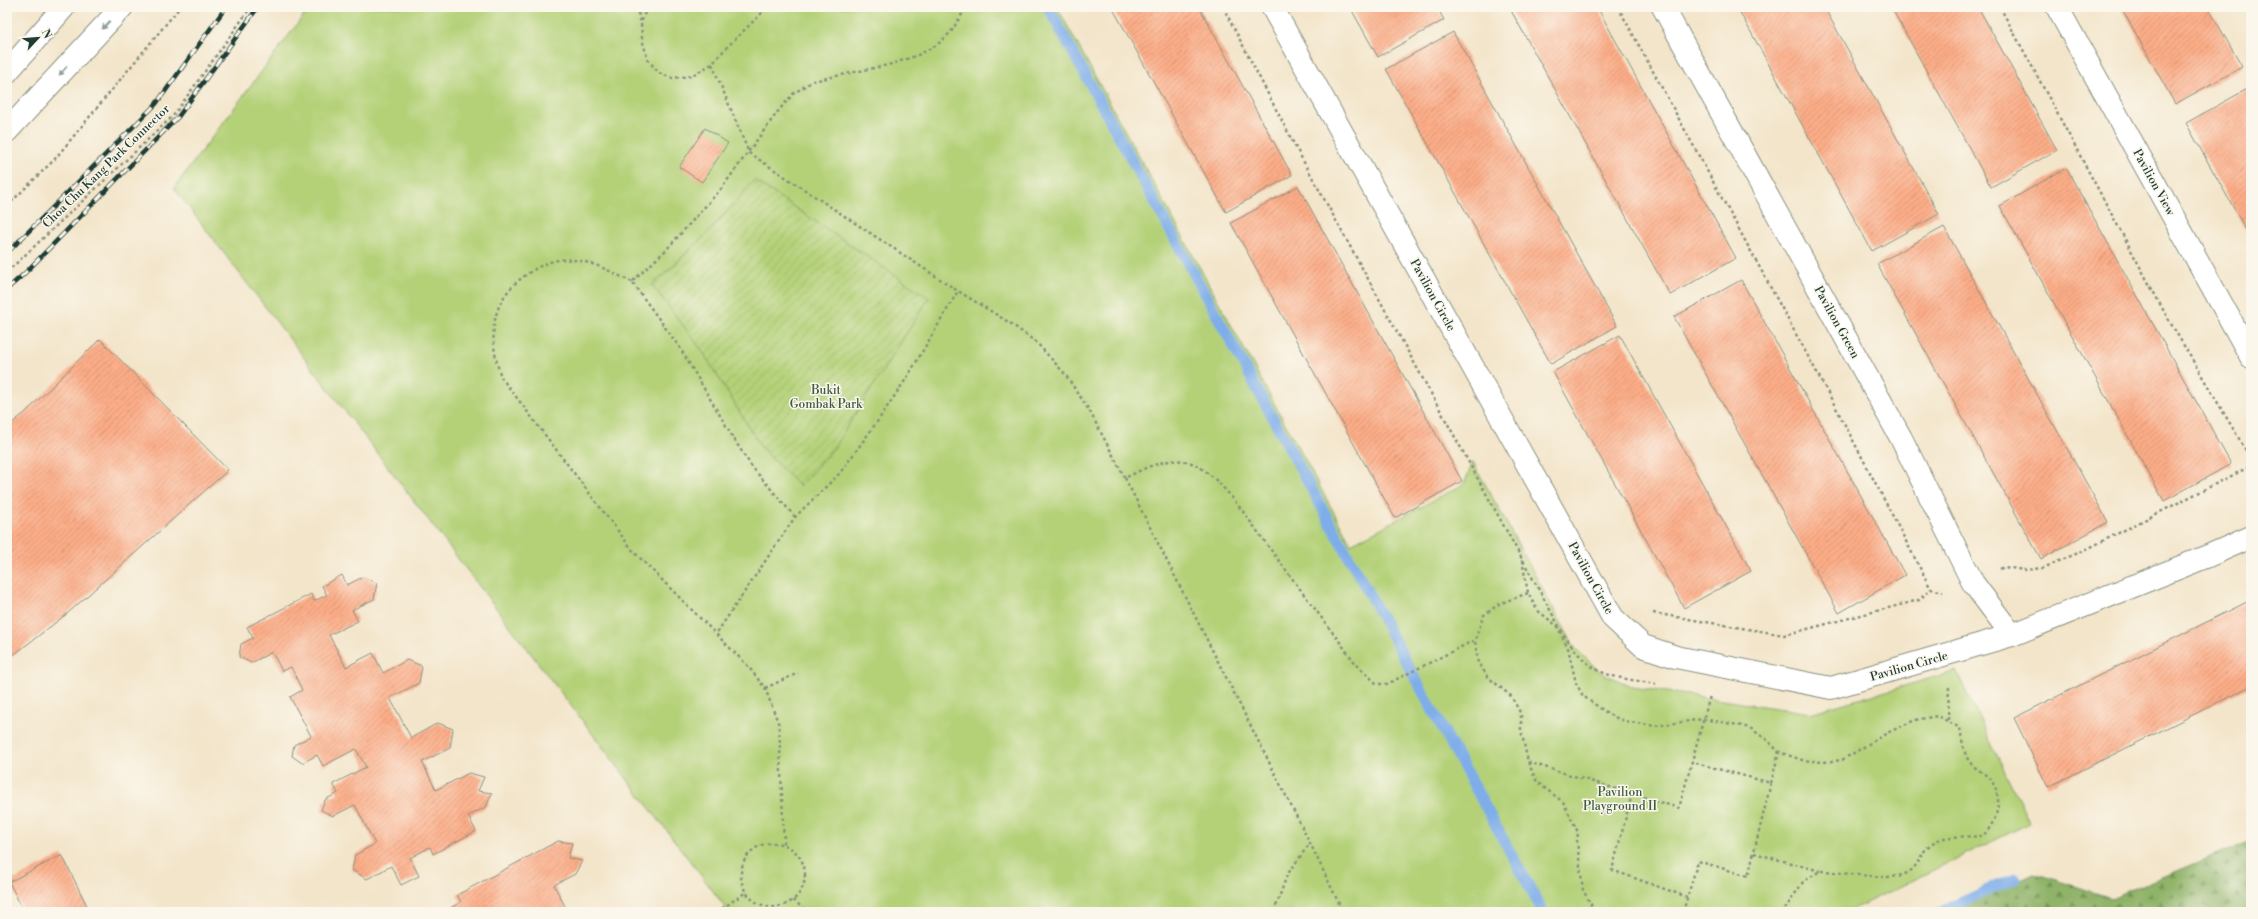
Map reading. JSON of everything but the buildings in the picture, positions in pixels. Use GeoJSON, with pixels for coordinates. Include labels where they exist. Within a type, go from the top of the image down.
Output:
{"type":"FeatureCollection","features":[{"type":"Feature","properties":{"kind":"street"},"geometry":{"type":"LineString","coordinates":[[7,72],[64,7]]}},
{"type":"Feature","properties":{"kind":"street"},"geometry":{"type":"LineString","coordinates":[[7,131],[122,7]]}},
{"type":"Feature","properties":{"kind":"street","name":"Pavilion Circle"},"geometry":{"type":"LineString","coordinates":[[1272,7],[1613,618],[1643,646],[1676,657],[1831,688],[2012,635],[2208,556],[2251,537]]}},
{"type":"Feature","properties":{"kind":"street","name":"Pavilion Green"},"geometry":{"type":"LineString","coordinates":[[1663,7],[1901,438],[1973,583],[2012,635]]}},
{"type":"Feature","properties":{"kind":"street","name":"Pavilion View"},"geometry":{"type":"LineString","coordinates":[[2057,7],[2251,357]]}},
{"type":"Feature","properties":{"kind":"path"},"geometry":{"type":"LineString","coordinates":[[7,206],[54,160],[180,7]]}},
{"type":"Feature","properties":{"kind":"path","name":"Choa Chu Kang Park Connector"},"geometry":{"type":"LineString","coordinates":[[7,272],[173,116],[251,7]]}},
{"type":"Feature","properties":{"kind":"path"},"geometry":{"type":"LineString","coordinates":[[636,7],[641,23],[642,39],[648,60],[659,72],[672,78],[691,76],[712,64],[725,48],[768,7]]}},
{"type":"Feature","properties":{"kind":"path"},"geometry":{"type":"LineString","coordinates":[[641,23],[647,7]]}},
{"type":"Feature","properties":{"kind":"path"},"geometry":{"type":"LineString","coordinates":[[632,282],[666,250],[721,190],[779,110],[794,93],[813,81],[888,65],[916,56],[937,45],[951,32],[962,14],[962,7]]}},
{"type":"Feature","properties":{"kind":"path"},"geometry":{"type":"LineString","coordinates":[[1222,7],[1295,146],[1521,558],[1572,646],[1585,660],[1603,672],[1627,679],[1658,684]]}},
{"type":"Feature","properties":{"kind":"path"},"geometry":{"type":"LineString","coordinates":[[1618,7],[1834,404],[1932,589],[1948,594],[1993,574],[2004,567],[2024,570],[2043,568],[2085,550],[2251,466]]}},
{"type":"Feature","properties":{"kind":"path"},"geometry":{"type":"LineString","coordinates":[[2000,7],[2167,317],[2251,459]]}},
{"type":"Feature","properties":{"kind":"path"},"geometry":{"type":"LineString","coordinates":[[712,64],[749,153],[958,291],[1010,323],[1036,342],[1065,374],[1089,410],[1125,478],[1310,843],[1343,912]]}},
{"type":"Feature","properties":{"kind":"path"},"geometry":{"type":"LineString","coordinates":[[784,844],[779,725],[765,688],[747,665],[634,552],[501,377],[494,355],[493,328],[501,299],[523,276],[545,262],[572,260],[601,268],[632,282],[680,348],[744,456],[796,517]]}},
{"type":"Feature","properties":{"kind":"path"},"geometry":{"type":"LineString","coordinates":[[716,634],[796,517],[840,473],[877,422],[908,376],[958,291]]}},
{"type":"Feature","properties":{"kind":"path"},"geometry":{"type":"LineString","coordinates":[[1125,478],[1150,465],[1174,461],[1194,464],[1218,482],[1244,514],[1356,664],[1377,684],[1387,684],[1475,640]]}},
{"type":"Feature","properties":{"kind":"path"},"geometry":{"type":"LineString","coordinates":[[1521,558],[1528,593],[1537,610],[1557,626],[1568,648],[1576,683],[1583,696],[1610,715],[1635,724],[1655,726],[1703,720],[1733,724],[1750,728],[1766,739],[1779,752],[1802,760],[1824,762],[1842,760],[1888,733],[1915,720],[1938,716],[1948,720],[1960,728],[1968,761],[1990,780],[1997,796],[1998,811],[1993,826],[1983,836],[1946,837],[1936,841],[1926,849],[1917,867],[1906,874],[1891,878],[1842,871],[1820,871],[1754,853]]}},
{"type":"Feature","properties":{"kind":"path"},"geometry":{"type":"LineString","coordinates":[[1652,612],[1784,635],[1919,600],[1932,589]]}},
{"type":"Feature","properties":{"kind":"path"},"geometry":{"type":"LineString","coordinates":[[1528,593],[1499,604],[1484,615],[1475,640],[1478,663],[1489,678],[1511,696],[1521,714],[1521,730],[1528,762],[1537,782],[1563,802],[1578,832],[1577,842],[1583,890],[1595,912]]}},
{"type":"Feature","properties":{"kind":"path"},"geometry":{"type":"LineString","coordinates":[[765,688],[798,673]]}},
{"type":"Feature","properties":{"kind":"path"},"geometry":{"type":"LineString","coordinates":[[1948,720],[1949,681]]}},
{"type":"Feature","properties":{"kind":"path"},"geometry":{"type":"LineString","coordinates":[[1528,762],[1679,808],[1711,693]]}},
{"type":"Feature","properties":{"kind":"path"},"geometry":{"type":"LineString","coordinates":[[1683,912],[1698,861],[1748,876],[1779,752]]}},
{"type":"Feature","properties":{"kind":"path"},"geometry":{"type":"LineString","coordinates":[[1692,762],[1771,783]]}},
{"type":"Feature","properties":{"kind":"path"},"geometry":{"type":"LineString","coordinates":[[1632,794],[1612,870],[1687,897]]}},
{"type":"Feature","properties":{"kind":"path"},"geometry":{"type":"LineString","coordinates":[[770,842],[784,844],[796,851],[803,862],[805,876],[802,889],[794,900],[782,906],[768,907],[756,902],[746,892],[741,880],[741,866],[747,854],[758,846],[770,842]]}},
{"type":"Feature","properties":{"kind":"path"},"geometry":{"type":"LineString","coordinates":[[1274,912],[1287,875],[1310,843]]}},
{"type":"Feature","properties":{"kind":"path"},"geometry":{"type":"LineString","coordinates":[[1783,912],[1803,882],[1820,871]]}},
{"type":"Feature","properties":{"kind":"path"},"geometry":{"type":"LineString","coordinates":[[717,912],[746,892]]}},
{"type":"Feature","properties":{"kind":"path"},"geometry":{"type":"LineString","coordinates":[[794,900],[808,912]]}},
{"type":"Feature","properties":{"kind":"green space","name":"Bukit Gombak Park"},"geometry":{"type":"Polygon","coordinates":[[[310,7],[1057,7],[1351,544],[1464,484],[1473,462],[1575,648],[1600,672],[1633,687],[1810,713],[1956,671],[2030,823],[1847,912],[729,912],[174,188],[310,7]]]}},
{"type":"Feature","properties":{"kind":"green space"},"geometry":{"type":"Polygon","coordinates":[[[754,180],[929,298],[833,449],[799,486],[761,447],[701,349],[652,285],[708,233],[754,180]]]}},
{"type":"Feature","properties":{"kind":"green space"},"geometry":{"type":"Polygon","coordinates":[[[2251,840],[2251,912],[1949,912],[2034,873],[2111,898],[2251,840]]]}},
{"type":"Feature","properties":{"kind":"waterway"},"geometry":{"type":"LineString","coordinates":[[1048,7],[1543,912]]}},
{"type":"Feature","properties":{"kind":"waterway"},"geometry":{"type":"LineString","coordinates":[[1941,912],[2015,878]]}},
{"type":"Feature","properties":{"kind":"railway"},"geometry":{"type":"LineString","coordinates":[[7,253],[156,104],[226,7]]}},
{"type":"Feature","properties":{"kind":"railway"},"geometry":{"type":"LineString","coordinates":[[7,289],[24,274],[178,117],[258,7]]}},
{"type":"Feature","properties":{"kind":"park label","name":"Pavilion Playground II"},"geometry":{"type":"Point","coordinates":[1620,799]}}]}
